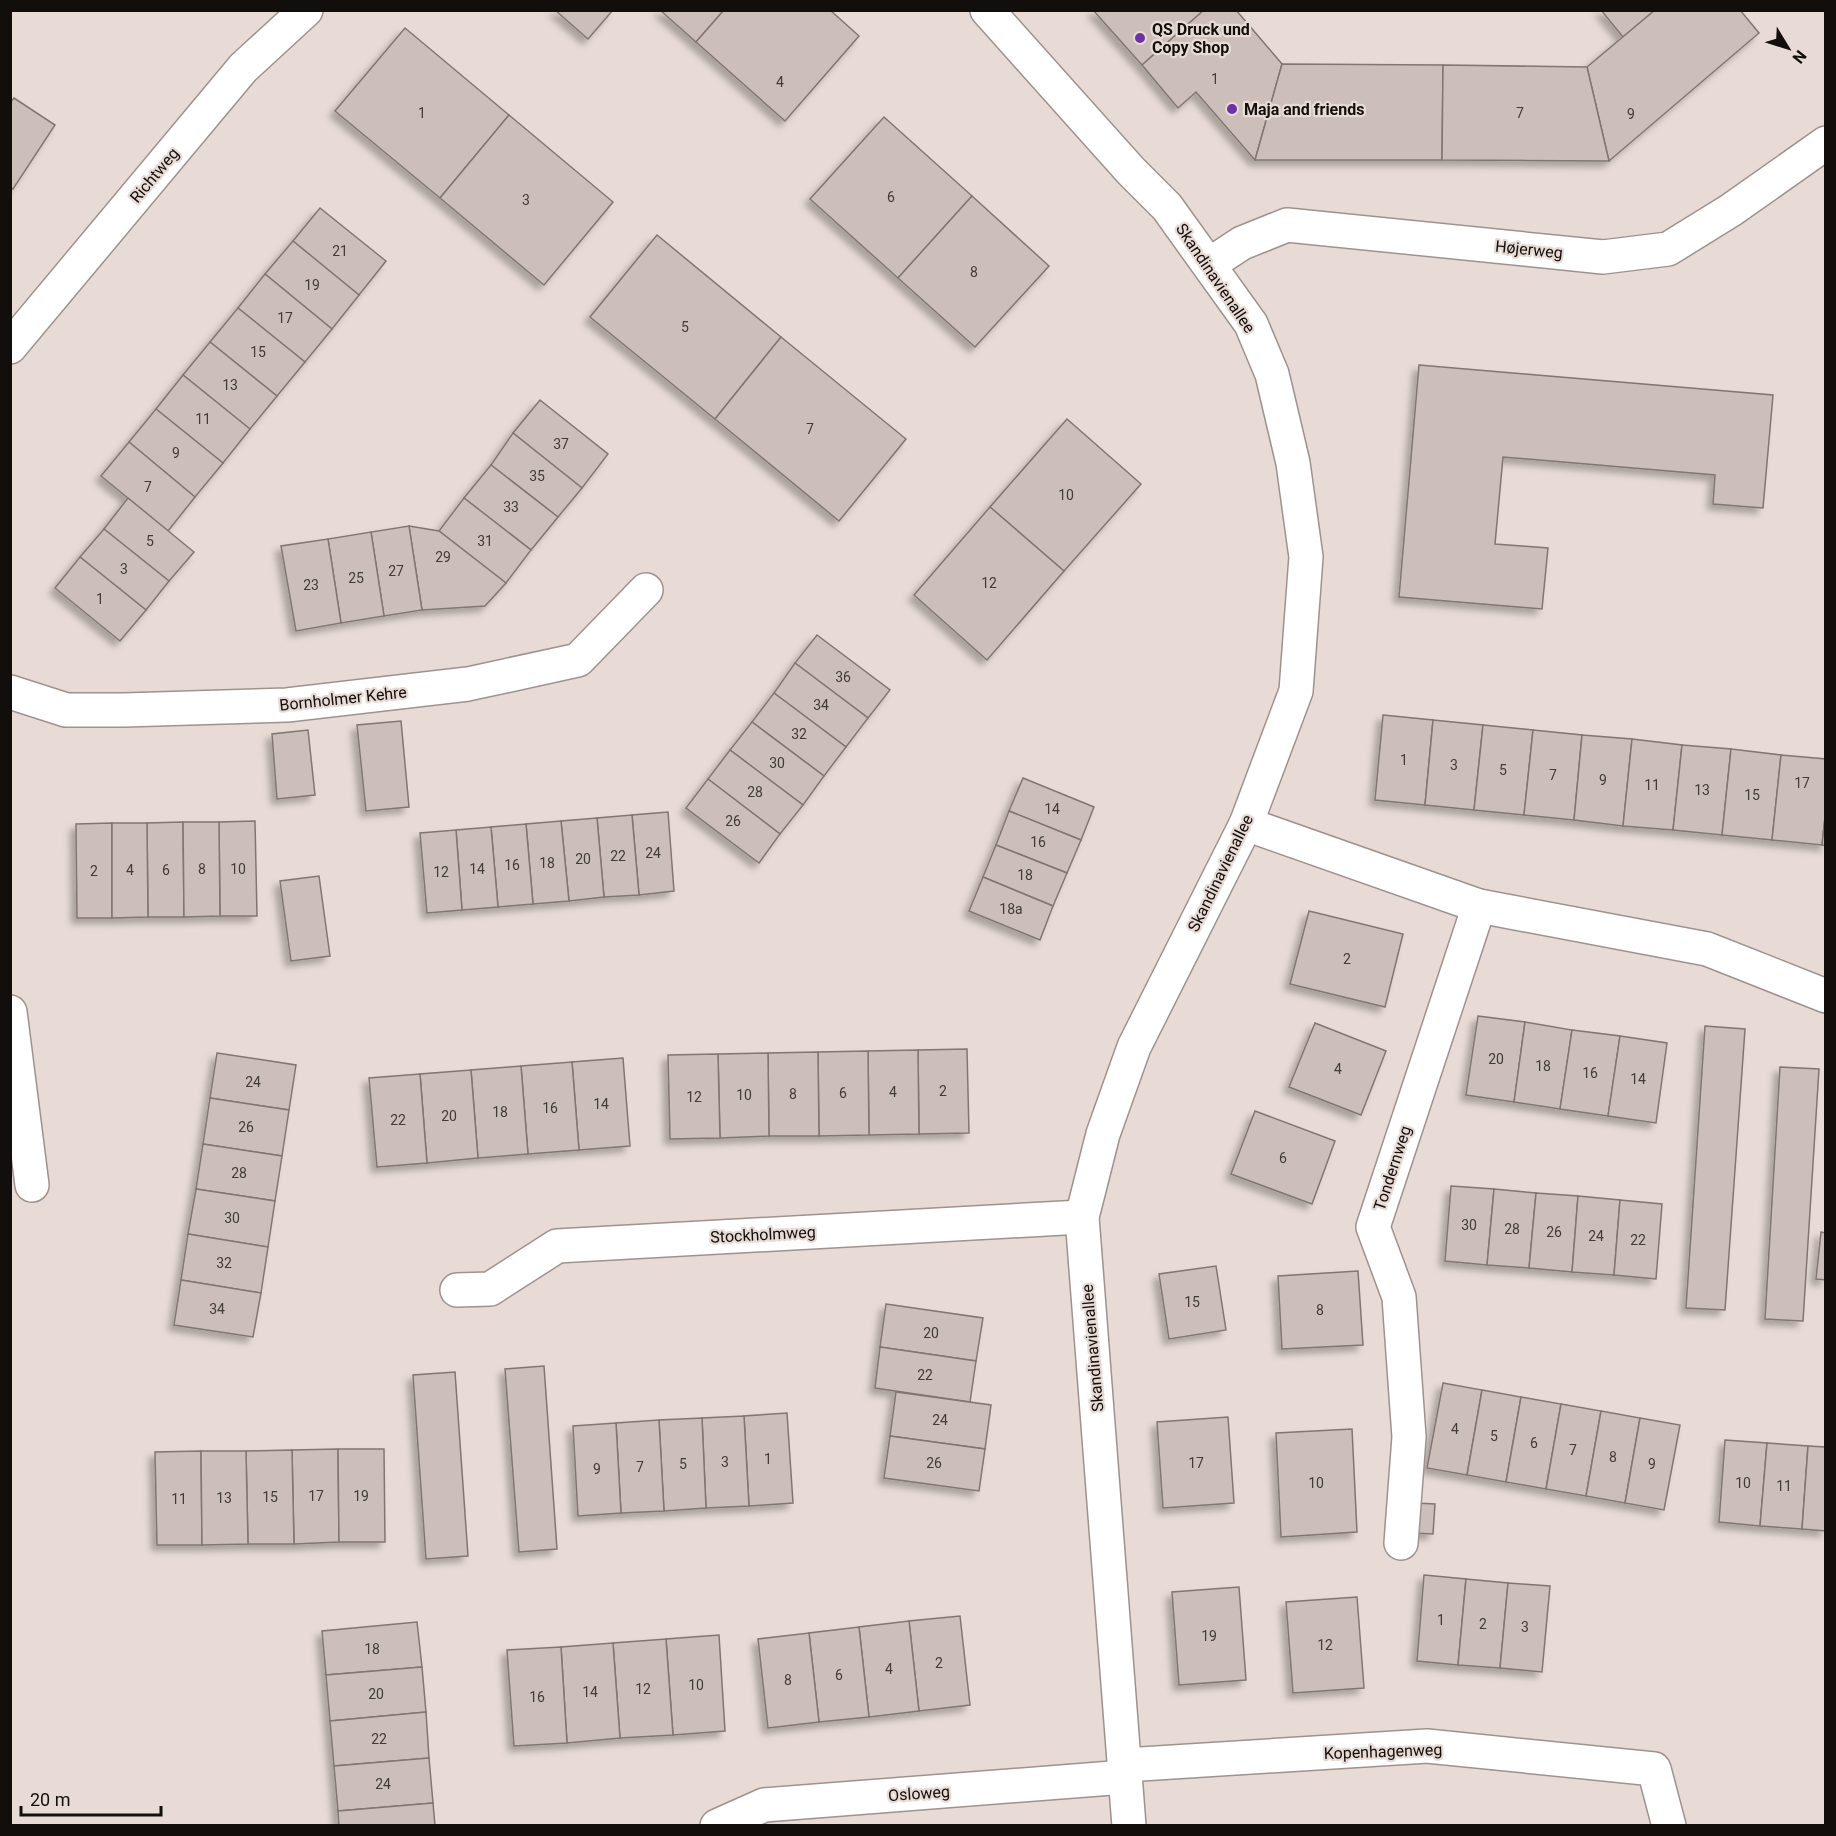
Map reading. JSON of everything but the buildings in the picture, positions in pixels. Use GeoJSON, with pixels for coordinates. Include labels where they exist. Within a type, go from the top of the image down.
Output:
{"type":"FeatureCollection","features":[{"type":"Feature","properties":{"kind":"street","name":"Richtweg"},"geometry":{"type":"LineString","coordinates":[[10,347],[243,68],[306,10]]}},
{"type":"Feature","properties":{"kind":"street","name":"Skandinavienallee"},"geometry":{"type":"LineString","coordinates":[[987,10],[1131,171],[1167,207],[1251,324],[1272,374],[1293,463],[1306,557],[1296,691],[1246,824],[1134,1047],[1103,1134],[1082,1217],[1130,1826]]}},
{"type":"Feature","properties":{"kind":"street","name":"Højerweg"},"geometry":{"type":"LineString","coordinates":[[1210,264],[1242,243],[1287,225],[1604,256],[1668,249],[1740,203],[1826,142]]}},
{"type":"Feature","properties":{"kind":"street","name":"Bornholmer Kehre"},"geometry":{"type":"LineString","coordinates":[[10,692],[66,710],[124,710],[287,705],[468,684],[578,660],[646,590]]}},
{"type":"Feature","properties":{"kind":"street"},"geometry":{"type":"LineString","coordinates":[[1246,824],[1479,906],[1707,949],[1826,996]]}},
{"type":"Feature","properties":{"kind":"street","name":"Tondernweg"},"geometry":{"type":"LineString","coordinates":[[1401,1543],[1409,1437],[1399,1298],[1373,1227],[1479,906]]}},
{"type":"Feature","properties":{"kind":"street"},"geometry":{"type":"LineString","coordinates":[[10,1012],[32,1185]]}},
{"type":"Feature","properties":{"kind":"street","name":"Stockholmweg"},"geometry":{"type":"LineString","coordinates":[[458,1290],[490,1289],[557,1246],[1082,1217]]}},
{"type":"Feature","properties":{"kind":"street","name":"Kopenhagenweg"},"geometry":{"type":"LineString","coordinates":[[1125,1771],[1427,1746],[1654,1769],[1669,1826]]}},
{"type":"Feature","properties":{"kind":"street","name":"Osloweg"},"geometry":{"type":"LineString","coordinates":[[717,1826],[765,1805],[1125,1771]]}},
{"type":"Feature","properties":{"kind":"place","name":"QS Druck und Copy Shop"},"geometry":{"type":"Point","coordinates":[1140,38]}},
{"type":"Feature","properties":{"kind":"place","name":"Maja and friends"},"geometry":{"type":"Point","coordinates":[1232,109]}}]}
